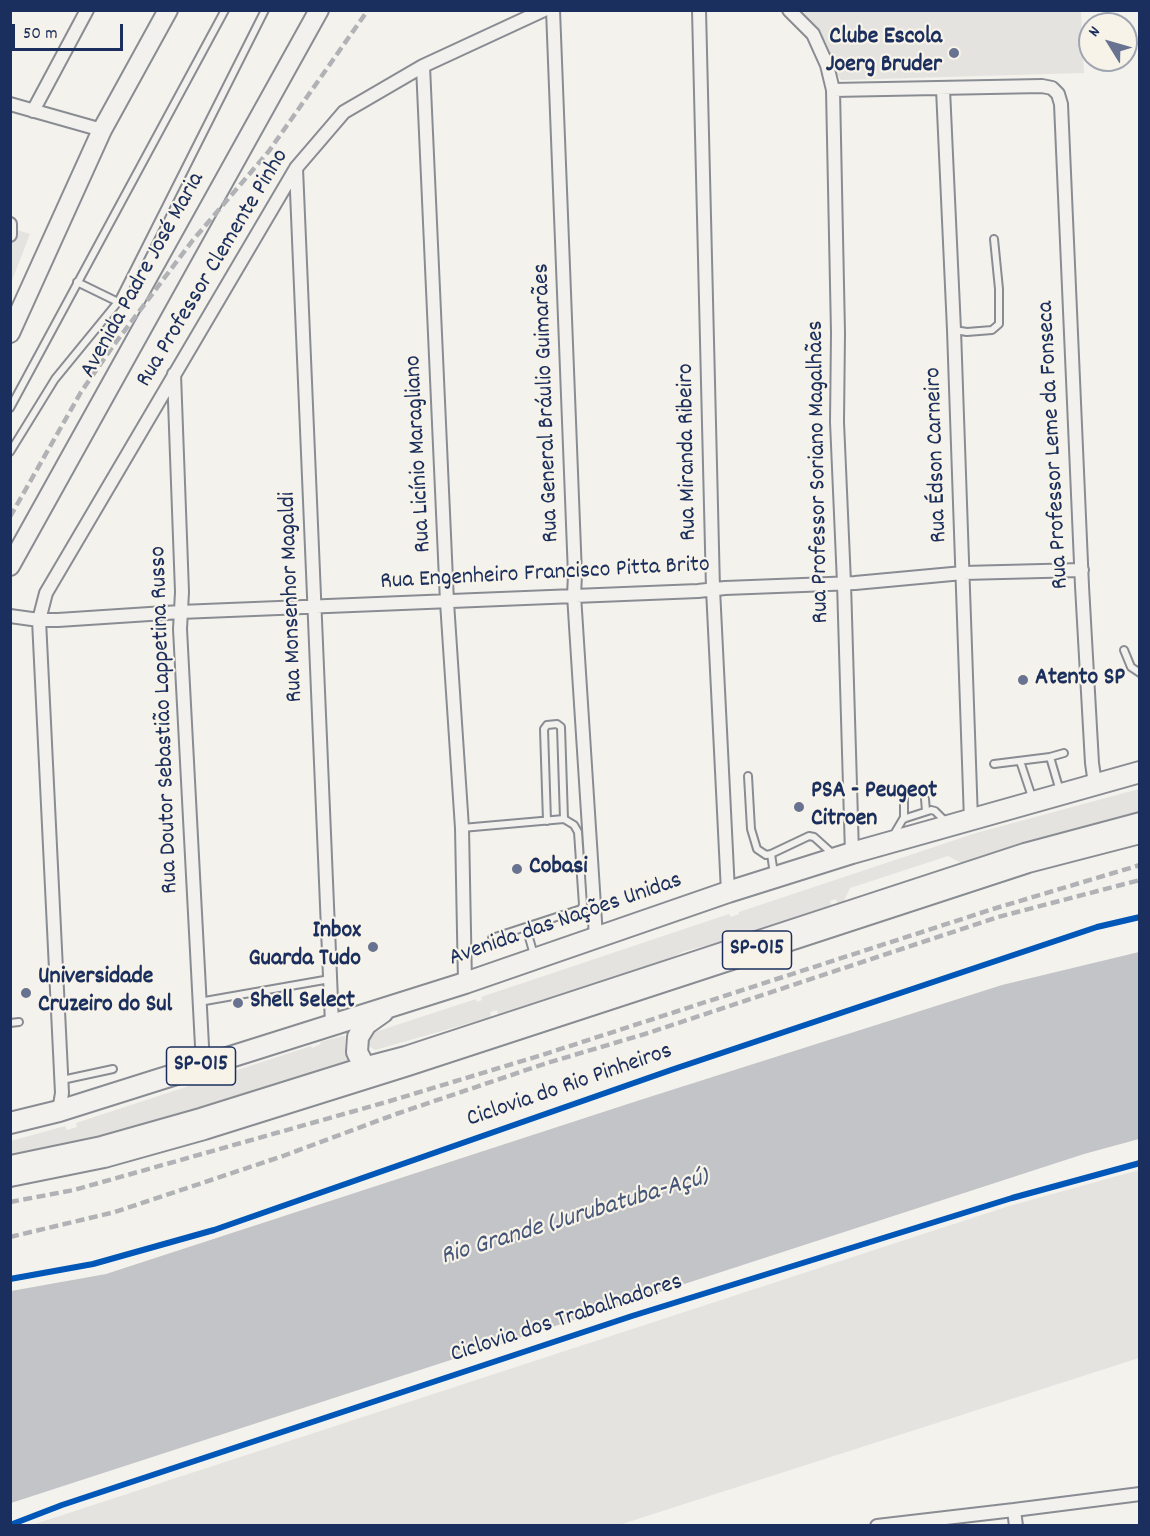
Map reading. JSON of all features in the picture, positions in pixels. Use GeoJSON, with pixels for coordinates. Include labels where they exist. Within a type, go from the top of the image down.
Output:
{"type":"FeatureCollection","features":[{"type":"Feature","properties":{"kind":"highway","name":"Avenida das Nações Unidas"},"geometry":{"type":"LineString","coordinates":[[12,1121],[59,1111],[465,983],[728,892],[844,855],[1140,772]]}},
{"type":"Feature","properties":{"kind":"highway","name":"SP-015"},"geometry":{"type":"LineString","coordinates":[[10,1176],[104,1157],[204,1129],[369,1069],[1028,862],[1140,833]]}},
{"type":"Feature","properties":{"kind":"highway"},"geometry":{"type":"LineString","coordinates":[[369,1069],[357,1052],[358,1037],[366,1024],[392,1006]]}},
{"type":"Feature","properties":{"kind":"main road"},"geometry":{"type":"LineString","coordinates":[[10,333],[102,130],[168,10]]}},
{"type":"Feature","properties":{"kind":"main road","name":"Avenida Padre José Maria"},"geometry":{"type":"LineString","coordinates":[[10,566],[319,10]]}},
{"type":"Feature","properties":{"kind":"street"},"geometry":{"type":"LineString","coordinates":[[33,111],[87,10]]}},
{"type":"Feature","properties":{"kind":"street","name":"Rua Professor Clemente Pinho"},"geometry":{"type":"LineString","coordinates":[[59,1111],[63,1093],[39,620],[46,593],[296,168],[344,112],[423,66],[544,10]]}},
{"type":"Feature","properties":{"kind":"street","name":"Rua General Bráulio Guimarães"},"geometry":{"type":"LineString","coordinates":[[554,10],[574,595],[596,937]]}},
{"type":"Feature","properties":{"kind":"street","name":"Rua Miranda Ribeiro"},"geometry":{"type":"LineString","coordinates":[[699,10],[713,589],[728,892]]}},
{"type":"Feature","properties":{"kind":"street"},"geometry":{"type":"LineString","coordinates":[[789,10],[813,34],[827,65],[833,90],[943,89]]}},
{"type":"Feature","properties":{"kind":"street","name":"Rua Licínio Maragliano"},"geometry":{"type":"LineString","coordinates":[[423,66],[447,602],[462,828],[465,983]]}},
{"type":"Feature","properties":{"kind":"street","name":"Rua Professor Leme da Fonseca"},"geometry":{"type":"LineString","coordinates":[[943,89],[1042,86],[1052,88],[1058,94],[1061,104],[1082,570],[1095,784]]}},
{"type":"Feature","properties":{"kind":"street","name":"Rua Édson Carneiro"},"geometry":{"type":"LineString","coordinates":[[943,89],[971,820]]}},
{"type":"Feature","properties":{"kind":"street","name":"Rua Professor Soriano Magalhães"},"geometry":{"type":"LineString","coordinates":[[833,90],[838,333],[837,422],[844,584],[844,855]]}},
{"type":"Feature","properties":{"kind":"street"},"geometry":{"type":"LineString","coordinates":[[10,104],[102,130]]}},
{"type":"Feature","properties":{"kind":"street","name":"Rua Monsenhor Magaldi"},"geometry":{"type":"LineString","coordinates":[[296,168],[332,1024]]}},
{"type":"Feature","properties":{"kind":"street"},"geometry":{"type":"LineString","coordinates":[[10,224],[10,235]]}},
{"type":"Feature","properties":{"kind":"street","name":"Rua Doutor Sebastião Lappetina Russo"},"geometry":{"type":"LineString","coordinates":[[174,373],[182,592],[180,612],[203,1065]]}},
{"type":"Feature","properties":{"kind":"street","name":"Rua Engenheiro Francisco Pitta Brito"},"geometry":{"type":"LineString","coordinates":[[10,616],[39,620],[844,584],[963,573],[1082,570]]}},
{"type":"Feature","properties":{"kind":"street"},"geometry":{"type":"LineString","coordinates":[[10,1162],[101,1143],[369,1069],[405,1053],[1024,850],[1140,819]]}},
{"type":"Feature","properties":{"kind":"street"},"geometry":{"type":"LineString","coordinates":[[877,1526],[1140,1494]]}},
{"type":"Feature","properties":{"kind":"street"},"geometry":{"type":"LineString","coordinates":[[1014,1510],[1016,1526]]}},
{"type":"Feature","properties":{"kind":"lane"},"geometry":{"type":"LineString","coordinates":[[10,408],[225,10]]}},
{"type":"Feature","properties":{"kind":"lane"},"geometry":{"type":"LineString","coordinates":[[10,452],[55,380],[118,302],[265,10]]}},
{"type":"Feature","properties":{"kind":"lane"},"geometry":{"type":"LineString","coordinates":[[954,330],[967,332],[992,330],[999,324],[999,289],[994,239]]}},
{"type":"Feature","properties":{"kind":"lane"},"geometry":{"type":"LineString","coordinates":[[77,282],[118,302]]}},
{"type":"Feature","properties":{"kind":"lane"},"geometry":{"type":"LineString","coordinates":[[1124,650],[1131,667],[1140,673]]}},
{"type":"Feature","properties":{"kind":"lane"},"geometry":{"type":"LineString","coordinates":[[547,821],[544,729],[546,725],[557,724],[561,727],[564,819]]}},
{"type":"Feature","properties":{"kind":"lane"},"geometry":{"type":"LineString","coordinates":[[994,764],[1064,753]]}},
{"type":"Feature","properties":{"kind":"lane"},"geometry":{"type":"LineString","coordinates":[[1050,757],[1062,794]]}},
{"type":"Feature","properties":{"kind":"lane"},"geometry":{"type":"LineString","coordinates":[[1020,760],[1034,802]]}},
{"type":"Feature","properties":{"kind":"lane"},"geometry":{"type":"LineString","coordinates":[[748,776],[752,838],[761,853],[771,854],[808,836],[814,837],[844,855]]}},
{"type":"Feature","properties":{"kind":"lane"},"geometry":{"type":"LineString","coordinates":[[904,796],[904,819]]}},
{"type":"Feature","properties":{"kind":"lane"},"geometry":{"type":"LineString","coordinates":[[925,799],[926,811]]}},
{"type":"Feature","properties":{"kind":"lane"},"geometry":{"type":"LineString","coordinates":[[890,842],[899,823],[926,811],[935,811],[950,826]]}},
{"type":"Feature","properties":{"kind":"lane"},"geometry":{"type":"LineString","coordinates":[[462,828],[564,819],[574,825],[578,832],[583,905],[581,909],[492,938]]}},
{"type":"Feature","properties":{"kind":"lane"},"geometry":{"type":"LineString","coordinates":[[771,854],[775,877]]}},
{"type":"Feature","properties":{"kind":"lane"},"geometry":{"type":"LineString","coordinates":[[526,927],[535,959]]}},
{"type":"Feature","properties":{"kind":"lane"},"geometry":{"type":"LineString","coordinates":[[199,1002],[330,979]]}},
{"type":"Feature","properties":{"kind":"lane"},"geometry":{"type":"LineString","coordinates":[[10,1023],[20,1022]]}},
{"type":"Feature","properties":{"kind":"lane"},"geometry":{"type":"LineString","coordinates":[[62,1080],[113,1069]]}},
{"type":"Feature","properties":{"kind":"shaded area","name":"Clube Escola Joerg Bruder"},"geometry":{"type":"Polygon","coordinates":[[[789,11],[1081,11],[1078,12],[1078,72],[1084,73],[841,80],[813,34],[789,11]]]}},
{"type":"Feature","properties":{"kind":"shaded area"},"geometry":{"type":"Polygon","coordinates":[[[14,229],[30,234],[11,283],[11,238],[14,229]]]}},
{"type":"Feature","properties":{"kind":"shaded area"},"geometry":{"type":"Polygon","coordinates":[[[1139,789],[1139,814],[961,863],[948,856],[850,888],[844,901],[837,903],[836,899],[830,901],[831,905],[498,1014],[497,1010],[490,1012],[491,1017],[375,1050],[366,1044],[366,1038],[375,1032],[476,999],[477,1002],[482,1000],[481,997],[729,914],[731,917],[739,912],[976,833],[1139,789]]]}},
{"type":"Feature","properties":{"kind":"shaded area"},"geometry":{"type":"Polygon","coordinates":[[[345,1036],[345,1047],[352,1059],[349,1063],[210,1110],[11,1160],[11,1141],[65,1126],[67,1130],[77,1127],[76,1123],[311,1046],[312,1048],[321,1044],[320,1042],[345,1036]]]}},
{"type":"Feature","properties":{"kind":"shaded area"},"geometry":{"type":"Polygon","coordinates":[[[1139,1170],[1139,1358],[619,1525],[32,1525],[1009,1206],[1139,1170]]]}},
{"type":"Feature","properties":{"kind":"water","name":"Rio Grande (Jurubatuba-Açú)"},"geometry":{"type":"Polygon","coordinates":[[[1139,952],[1139,1139],[1084,1154],[11,1503],[11,1291],[106,1274],[1002,985],[1139,952]]]}},
{"type":"Feature","properties":{"kind":"railway"},"geometry":{"type":"LineString","coordinates":[[10,517],[81,392],[113,346],[193,240],[269,151],[368,10]]}},
{"type":"Feature","properties":{"kind":"railway"},"geometry":{"type":"LineString","coordinates":[[10,1202],[74,1190],[390,1101],[542,1055],[993,909],[1140,865]]}},
{"type":"Feature","properties":{"kind":"railway"},"geometry":{"type":"LineString","coordinates":[[10,1237],[115,1212],[283,1156],[396,1114],[547,1063],[645,1034],[998,917],[1140,880]]}},
{"type":"Feature","properties":{"kind":"cycle path","name":"Ciclovia do Rio Pinheiros"},"geometry":{"type":"LineString","coordinates":[[10,1279],[93,1264],[214,1230],[671,1070],[1097,927],[1140,917]]}},
{"type":"Feature","properties":{"kind":"cycle path","name":"Ciclovia dos Trabalhadores"},"geometry":{"type":"LineString","coordinates":[[10,1525],[62,1505],[632,1316],[1012,1198],[1140,1163]]}},
{"type":"Feature","properties":{"kind":"place","name":"Clube Escola Joerg Bruder"},"geometry":{"type":"Point","coordinates":[954,53]}},
{"type":"Feature","properties":{"kind":"place","name":"Atento SP"},"geometry":{"type":"Point","coordinates":[1023,680]}},
{"type":"Feature","properties":{"kind":"place","name":"PSA - Peugeot Citroen"},"geometry":{"type":"Point","coordinates":[799,807]}},
{"type":"Feature","properties":{"kind":"place","name":"Cobasi"},"geometry":{"type":"Point","coordinates":[517,869]}},
{"type":"Feature","properties":{"kind":"place","name":"Inbox Guarda Tudo"},"geometry":{"type":"Point","coordinates":[373,947]}},
{"type":"Feature","properties":{"kind":"place","name":"Universidade Cruzeiro do Sul"},"geometry":{"type":"Point","coordinates":[26,993]}},
{"type":"Feature","properties":{"kind":"place","name":"Shell Select"},"geometry":{"type":"Point","coordinates":[238,1003]}}]}
